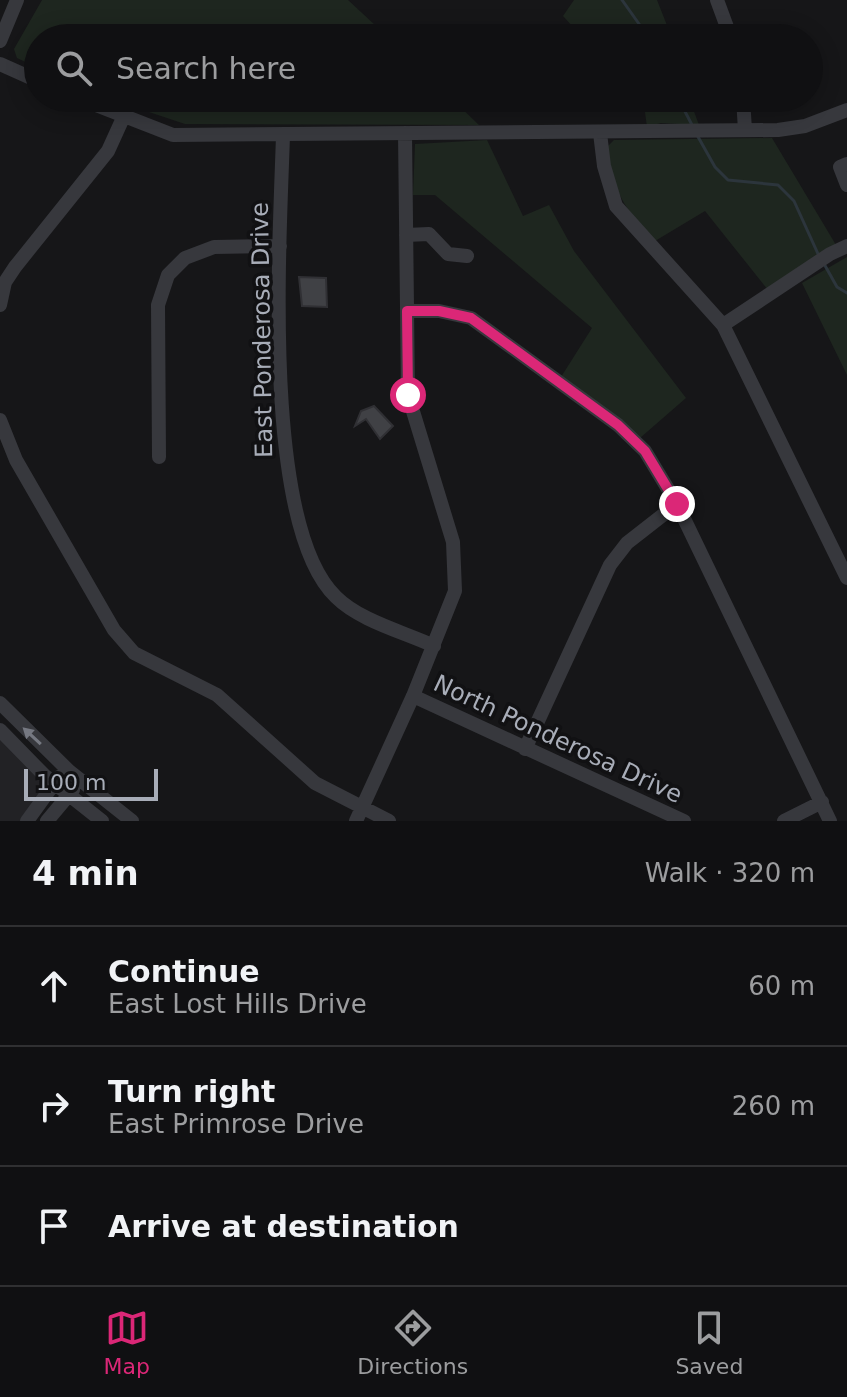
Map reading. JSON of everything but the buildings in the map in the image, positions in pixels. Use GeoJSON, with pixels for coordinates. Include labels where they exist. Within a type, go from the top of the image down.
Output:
{"type":"FeatureCollection","features":[{"type":"Feature","properties":{"kind":"street"},"geometry":{"type":"LineString","coordinates":[[0,41],[17,0]]}},
{"type":"Feature","properties":{"kind":"street"},"geometry":{"type":"LineString","coordinates":[[717,0],[726,24]]}},
{"type":"Feature","properties":{"kind":"street"},"geometry":{"type":"LineString","coordinates":[[0,64],[24,75]]}},
{"type":"Feature","properties":{"kind":"street"},"geometry":{"type":"LineString","coordinates":[[110,112],[173,135],[283,135],[798,128],[847,110]]}},
{"type":"Feature","properties":{"kind":"street"},"geometry":{"type":"LineString","coordinates":[[744,112],[745,130]]}},
{"type":"Feature","properties":{"kind":"street"},"geometry":{"type":"LineString","coordinates":[[0,305],[5,282],[108,151],[123,118]]}},
{"type":"Feature","properties":{"kind":"street"},"geometry":{"type":"LineString","coordinates":[[359,815],[449,612],[456,567],[447,518],[408,395],[405,133]]}},
{"type":"Feature","properties":{"kind":"street"},"geometry":{"type":"LineString","coordinates":[[600,133],[604,166],[616,206],[723,325],[847,578]]}},
{"type":"Feature","properties":{"kind":"street","name":"East Ponderosa Drive"},"geometry":{"type":"LineString","coordinates":[[283,135],[280,246],[283,447],[313,563],[327,587],[349,607],[434,646]]}},
{"type":"Feature","properties":{"kind":"street"},"geometry":{"type":"LineString","coordinates":[[847,164],[840,167],[847,185]]}},
{"type":"Feature","properties":{"kind":"street"},"geometry":{"type":"LineString","coordinates":[[406,235],[429,234],[448,254],[467,256]]}},
{"type":"Feature","properties":{"kind":"street"},"geometry":{"type":"LineString","coordinates":[[159,457],[158,305],[168,275],[176,264],[199,251],[214,247],[280,246]]}},
{"type":"Feature","properties":{"kind":"street"},"geometry":{"type":"LineString","coordinates":[[723,325],[847,246]]}},
{"type":"Feature","properties":{"kind":"street"},"geometry":{"type":"LineString","coordinates":[[407,311],[439,311],[471,318],[618,425],[645,451],[677,504],[830,821]]}},
{"type":"Feature","properties":{"kind":"street"},"geometry":{"type":"LineString","coordinates":[[0,420],[16,460],[114,630],[134,653],[217,695],[315,783],[359,815],[389,821]]}},
{"type":"Feature","properties":{"kind":"street"},"geometry":{"type":"LineString","coordinates":[[525,749],[610,565],[627,543],[677,504]]}},
{"type":"Feature","properties":{"kind":"street"},"geometry":{"type":"LineString","coordinates":[[729,652],[743,645]]}},
{"type":"Feature","properties":{"kind":"street","name":"North Ponderosa Drive"},"geometry":{"type":"LineString","coordinates":[[413,696],[684,821]]}},
{"type":"Feature","properties":{"kind":"street"},"geometry":{"type":"LineString","coordinates":[[0,703],[66,767],[132,821]]}},
{"type":"Feature","properties":{"kind":"street"},"geometry":{"type":"LineString","coordinates":[[0,730],[55,783],[102,821]]}},
{"type":"Feature","properties":{"kind":"street"},"geometry":{"type":"LineString","coordinates":[[27,821],[66,767]]}},
{"type":"Feature","properties":{"kind":"street"},"geometry":{"type":"LineString","coordinates":[[47,821],[81,780]]}},
{"type":"Feature","properties":{"kind":"street"},"geometry":{"type":"LineString","coordinates":[[784,821],[822,802]]}},
{"type":"Feature","properties":{"kind":"shaded area"},"geometry":{"type":"Polygon","coordinates":[[[42,0],[348,0],[374,24],[28,24],[42,0]]]}},
{"type":"Feature","properties":{"kind":"shaded area"},"geometry":{"type":"Polygon","coordinates":[[[574,0],[657,0],[666,24],[570,24],[563,16],[574,0]]]}},
{"type":"Feature","properties":{"kind":"shaded area"},"geometry":{"type":"Polygon","coordinates":[[[24,32],[24,61],[17,58],[14,49],[24,32]]]}},
{"type":"Feature","properties":{"kind":"shaded area"},"geometry":{"type":"Polygon","coordinates":[[[149,112],[466,112],[479,125],[185,124],[149,112]]]}},
{"type":"Feature","properties":{"kind":"shaded area"},"geometry":{"type":"Polygon","coordinates":[[[645,112],[694,112],[699,125],[661,123],[647,127],[645,112]]]}},
{"type":"Feature","properties":{"kind":"shaded area"},"geometry":{"type":"Polygon","coordinates":[[[772,138],[836,245],[768,290],[705,211],[655,241],[622,198],[613,176],[607,147],[614,140],[772,138]]]}},
{"type":"Feature","properties":{"kind":"shaded area"},"geometry":{"type":"Polygon","coordinates":[[[487,140],[523,216],[549,205],[574,251],[686,398],[640,438],[561,377],[592,328],[435,195],[413,195],[415,144],[487,140]]]}},
{"type":"Feature","properties":{"kind":"shaded area"},"geometry":{"type":"Polygon","coordinates":[[[847,257],[847,375],[802,283],[847,257]]]}},
{"type":"Feature","properties":{"kind":"shaded area"},"geometry":{"type":"Polygon","coordinates":[[[0,730],[44,775],[49,791],[27,821],[0,821],[0,730]]]}},
{"type":"Feature","properties":{"kind":"waterway"},"geometry":{"type":"LineString","coordinates":[[622,0],[639,24]]}},
{"type":"Feature","properties":{"kind":"waterway"},"geometry":{"type":"LineString","coordinates":[[685,112],[692,125]]}},
{"type":"Feature","properties":{"kind":"waterway"},"geometry":{"type":"LineString","coordinates":[[697,135],[715,167],[728,180],[778,185],[794,201],[819,256]]}},
{"type":"Feature","properties":{"kind":"waterway"},"geometry":{"type":"LineString","coordinates":[[823,262],[837,287],[847,293]]}},
{"type":"Feature","properties":{"kind":"route"},"geometry":{"type":"LineString","coordinates":[[408,395],[407,311],[439,311],[471,318],[618,425],[645,451],[677,504]]}}]}
